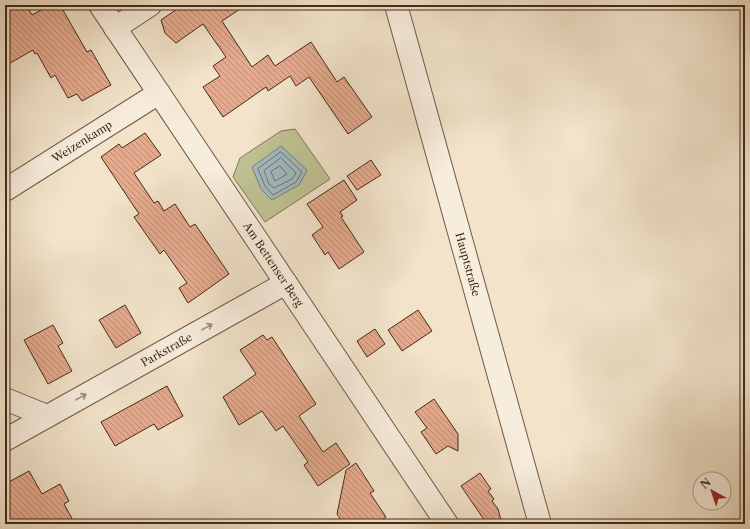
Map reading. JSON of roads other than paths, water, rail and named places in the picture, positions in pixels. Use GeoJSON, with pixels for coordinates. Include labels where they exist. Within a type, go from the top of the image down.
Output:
{"type":"FeatureCollection","features":[{"type":"Feature","properties":{"kind":"street","name":"Am Bettenser Berg"},"geometry":{"type":"LineString","coordinates":[[100,5],[447,524]]}},
{"type":"Feature","properties":{"kind":"street"},"geometry":{"type":"LineString","coordinates":[[115,28],[150,5]]}},
{"type":"Feature","properties":{"kind":"street","name":"Hauptstraße"},"geometry":{"type":"LineString","coordinates":[[396,5],[540,524]]}},
{"type":"Feature","properties":{"kind":"street","name":"Weizenkamp"},"geometry":{"type":"LineString","coordinates":[[5,190],[159,93]]}},
{"type":"Feature","properties":{"kind":"street","name":"Parkstraße"},"geometry":{"type":"LineString","coordinates":[[5,440],[286,283]]}},
{"type":"Feature","properties":{"kind":"street"},"geometry":{"type":"LineString","coordinates":[[5,399],[47,416]]}},
{"type":"Feature","properties":{"kind":"water"},"geometry":{"type":"Polygon","coordinates":[[[281,146],[307,170],[299,185],[272,200],[261,189],[252,167],[281,146]]]}}]}
